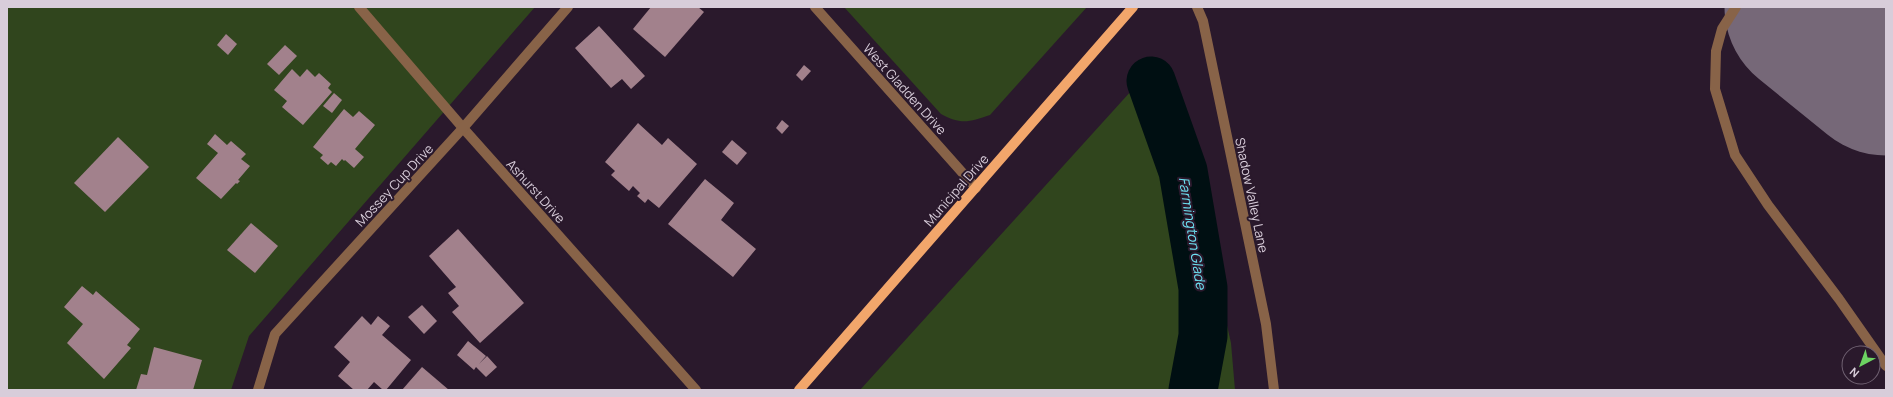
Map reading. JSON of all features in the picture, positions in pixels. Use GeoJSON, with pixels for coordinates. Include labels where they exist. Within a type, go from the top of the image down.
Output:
{"type":"FeatureCollection","features":[{"type":"Feature","properties":{"kind":"main road","name":"Municipal Drive"},"geometry":{"type":"LineString","coordinates":[[799,390],[1133,7]]}},
{"type":"Feature","properties":{"kind":"street","name":"Ashurst Drive"},"geometry":{"type":"LineString","coordinates":[[359,7],[463,128],[696,390]]}},
{"type":"Feature","properties":{"kind":"street","name":"Mossey Cup Drive"},"geometry":{"type":"LineString","coordinates":[[260,389],[275,334],[463,128],[568,7]]}},
{"type":"Feature","properties":{"kind":"street","name":"West Gladden Drive"},"geometry":{"type":"LineString","coordinates":[[815,7],[976,188]]}},
{"type":"Feature","properties":{"kind":"street","name":"Shadow Valley Lane"},"geometry":{"type":"LineString","coordinates":[[1197,7],[1203,21],[1266,324],[1274,390]]}},
{"type":"Feature","properties":{"kind":"street"},"geometry":{"type":"LineString","coordinates":[[1736,7],[1722,28],[1716,50],[1715,89],[1734,155],[1768,205],[1839,299],[1886,366]]}},
{"type":"Feature","properties":{"kind":"green space"},"geometry":{"type":"Polygon","coordinates":[[[7,7],[535,7],[249,336],[231,390],[7,390],[7,7]]]}},
{"type":"Feature","properties":{"kind":"green space"},"geometry":{"type":"Polygon","coordinates":[[[844,7],[1087,7],[990,115],[971,121],[960,121],[941,114],[844,7]]]}},
{"type":"Feature","properties":{"kind":"green space"},"geometry":{"type":"Polygon","coordinates":[[[1151,69],[1174,91],[1231,343],[1235,390],[1201,390],[1212,299],[1185,162],[1172,113],[1164,90],[1155,113],[1160,137],[1184,217],[1197,285],[1198,321],[1187,390],[860,390],[1151,69]]]}},
{"type":"Feature","properties":{"kind":"sand"},"geometry":{"type":"Polygon","coordinates":[[[1154,77],[1164,89],[1185,162],[1212,299],[1201,390],[1187,390],[1198,321],[1197,285],[1184,217],[1147,85],[1154,77]]]}},
{"type":"Feature","properties":{"kind":"building"},"geometry":{"type":"Polygon","coordinates":[[[651,7],[698,7],[704,12],[665,57],[633,29],[651,7]]]}},
{"type":"Feature","properties":{"kind":"building"},"geometry":{"type":"Polygon","coordinates":[[[599,26],[645,76],[631,89],[622,79],[611,88],[575,48],[599,26]]]}},
{"type":"Feature","properties":{"kind":"building"},"geometry":{"type":"Polygon","coordinates":[[[226,34],[237,44],[228,55],[217,45],[226,34]]]}},
{"type":"Feature","properties":{"kind":"building"},"geometry":{"type":"Polygon","coordinates":[[[285,45],[297,56],[279,75],[267,64],[285,45]]]}},
{"type":"Feature","properties":{"kind":"building"},"geometry":{"type":"Polygon","coordinates":[[[804,65],[811,71],[802,81],[796,75],[804,65]]]}},
{"type":"Feature","properties":{"kind":"building"},"geometry":{"type":"Polygon","coordinates":[[[292,69],[300,77],[307,69],[315,77],[319,73],[331,84],[328,88],[332,92],[303,125],[282,107],[287,101],[274,90],[292,69]]]}},
{"type":"Feature","properties":{"kind":"building"},"geometry":{"type":"Polygon","coordinates":[[[334,93],[342,100],[332,113],[323,106],[334,93]]]}},
{"type":"Feature","properties":{"kind":"building"},"geometry":{"type":"Polygon","coordinates":[[[344,109],[353,117],[359,111],[375,125],[355,149],[364,157],[354,168],[342,159],[336,166],[331,162],[328,165],[320,158],[323,155],[313,147],[344,109]]]}},
{"type":"Feature","properties":{"kind":"building"},"geometry":{"type":"Polygon","coordinates":[[[782,120],[789,126],[782,134],[776,128],[782,120]]]}},
{"type":"Feature","properties":{"kind":"building"},"geometry":{"type":"Polygon","coordinates":[[[638,123],[662,145],[668,138],[697,164],[659,208],[648,199],[645,203],[637,196],[640,193],[633,186],[629,191],[611,175],[615,171],[605,162],[638,123]]]}},
{"type":"Feature","properties":{"kind":"building"},"geometry":{"type":"Polygon","coordinates":[[[215,134],[227,145],[231,141],[246,154],[241,159],[250,166],[238,180],[240,181],[237,184],[236,183],[221,199],[196,178],[218,153],[207,144],[215,134]]]}},
{"type":"Feature","properties":{"kind":"building"},"geometry":{"type":"Polygon","coordinates":[[[118,137],[149,167],[105,212],[74,183],[118,137]]]}},
{"type":"Feature","properties":{"kind":"building"},"geometry":{"type":"Polygon","coordinates":[[[732,140],[747,153],[737,165],[722,152],[732,140]]]}},
{"type":"Feature","properties":{"kind":"building"},"geometry":{"type":"Polygon","coordinates":[[[705,179],[734,203],[721,220],[756,249],[733,277],[668,224],[705,179]]]}},
{"type":"Feature","properties":{"kind":"building"},"geometry":{"type":"Polygon","coordinates":[[[251,223],[278,246],[255,273],[227,250],[251,223]]]}},
{"type":"Feature","properties":{"kind":"building"},"geometry":{"type":"Polygon","coordinates":[[[458,229],[524,303],[480,343],[452,312],[459,306],[448,293],[456,287],[429,256],[458,229]]]}},
{"type":"Feature","properties":{"kind":"building"},"geometry":{"type":"Polygon","coordinates":[[[82,286],[93,295],[96,291],[140,329],[127,345],[131,348],[104,379],[67,343],[83,324],[64,307],[82,286]]]}},
{"type":"Feature","properties":{"kind":"building"},"geometry":{"type":"Polygon","coordinates":[[[422,305],[437,321],[424,334],[408,317],[422,305]]]}},
{"type":"Feature","properties":{"kind":"building"},"geometry":{"type":"Polygon","coordinates":[[[362,316],[371,325],[378,316],[390,326],[382,335],[411,360],[386,390],[383,390],[374,382],[367,390],[354,390],[338,376],[350,362],[334,347],[362,316]]]}},
{"type":"Feature","properties":{"kind":"building"},"geometry":{"type":"Polygon","coordinates":[[[468,341],[486,356],[479,364],[487,356],[497,367],[486,377],[476,367],[474,370],[457,355],[468,341]]]}},
{"type":"Feature","properties":{"kind":"building"},"geometry":{"type":"Polygon","coordinates":[[[154,347],[202,360],[193,390],[136,390],[141,374],[147,375],[154,347]]]}},
{"type":"Feature","properties":{"kind":"building"},"geometry":{"type":"Polygon","coordinates":[[[422,367],[449,390],[402,390],[422,367]]]}},
{"type":"Feature","properties":{"kind":"waterway","name":"Farmington Glade"},"geometry":{"type":"LineString","coordinates":[[1151,81],[1183,171],[1203,288],[1203,336],[1193,390]]}},
{"type":"Feature","properties":{"kind":"taxiway"},"geometry":{"type":"LineString","coordinates":[[1875,7],[1876,23],[1886,47]]}},
{"type":"Feature","properties":{"kind":"runway"},"geometry":{"type":"LineString","coordinates":[[1817,7],[1886,63]]}}]}
